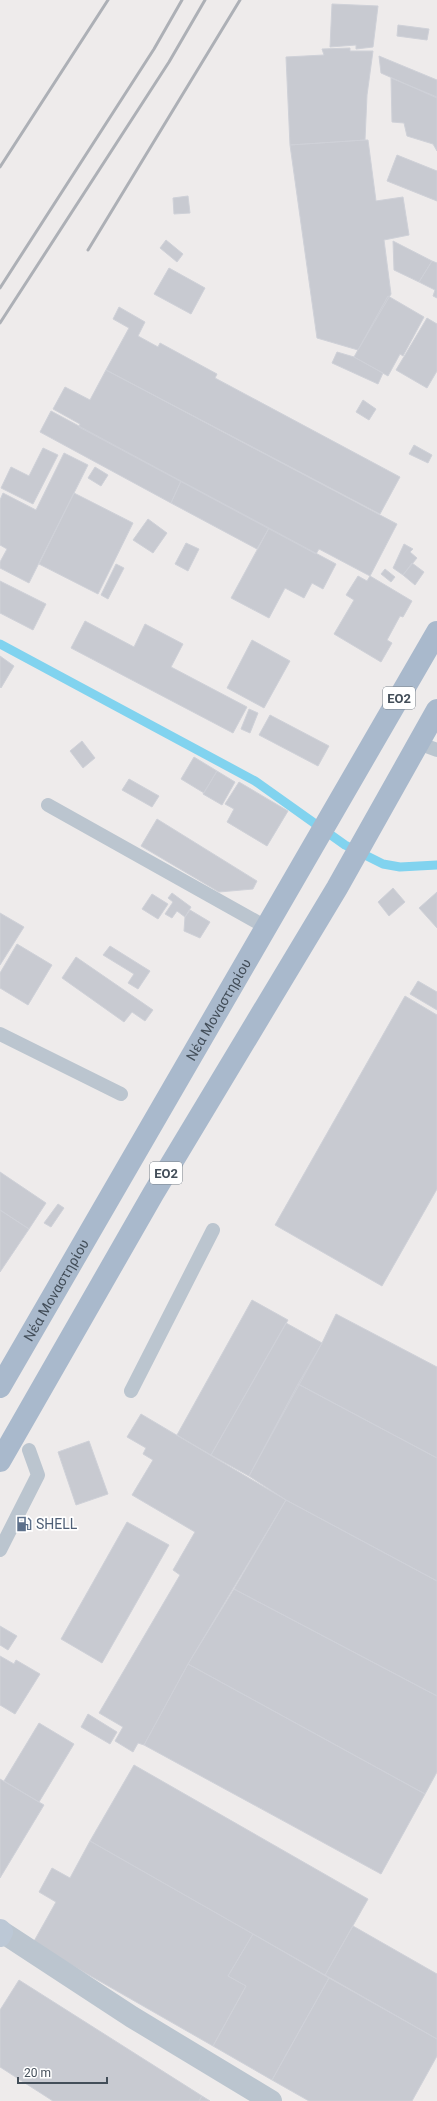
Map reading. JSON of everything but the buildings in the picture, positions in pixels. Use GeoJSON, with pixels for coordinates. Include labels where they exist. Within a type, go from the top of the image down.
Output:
{"type":"FeatureCollection","features":[{"type":"Feature","properties":{"kind":"main road","name":"Νέα Μοναστηρίου"},"geometry":{"type":"LineString","coordinates":[[0,1387],[437,632]]}},
{"type":"Feature","properties":{"kind":"main road","name":"ΕΟ2"},"geometry":{"type":"LineString","coordinates":[[0,1462],[153,1194],[337,888],[397,784],[427,746],[437,710]]}},
{"type":"Feature","properties":{"kind":"street"},"geometry":{"type":"LineString","coordinates":[[1,1933],[132,2017],[270,2101]]}},
{"type":"Feature","properties":{"kind":"lane"},"geometry":{"type":"LineString","coordinates":[[48,805],[266,927]]}},
{"type":"Feature","properties":{"kind":"lane"},"geometry":{"type":"LineString","coordinates":[[0,1034],[121,1094]]}},
{"type":"Feature","properties":{"kind":"lane"},"geometry":{"type":"LineString","coordinates":[[131,1391],[213,1230]]}},
{"type":"Feature","properties":{"kind":"lane"},"geometry":{"type":"LineString","coordinates":[[0,1550],[38,1475],[29,1450]]}},
{"type":"Feature","properties":{"kind":"waterway"},"geometry":{"type":"LineString","coordinates":[[0,644],[255,781],[345,845],[383,864],[400,867],[437,865]]}},
{"type":"Feature","properties":{"kind":"railway"},"geometry":{"type":"LineString","coordinates":[[0,167],[108,0]]}},
{"type":"Feature","properties":{"kind":"railway"},"geometry":{"type":"LineString","coordinates":[[0,288],[154,49],[182,0]]}},
{"type":"Feature","properties":{"kind":"railway"},"geometry":{"type":"LineString","coordinates":[[0,323],[169,62],[205,0]]}},
{"type":"Feature","properties":{"kind":"railway"},"geometry":{"type":"LineString","coordinates":[[88,250],[240,0]]}},
{"type":"Feature","properties":{"kind":"place","name":"SHELL"},"geometry":{"type":"Point","coordinates":[24,1524]}}]}
